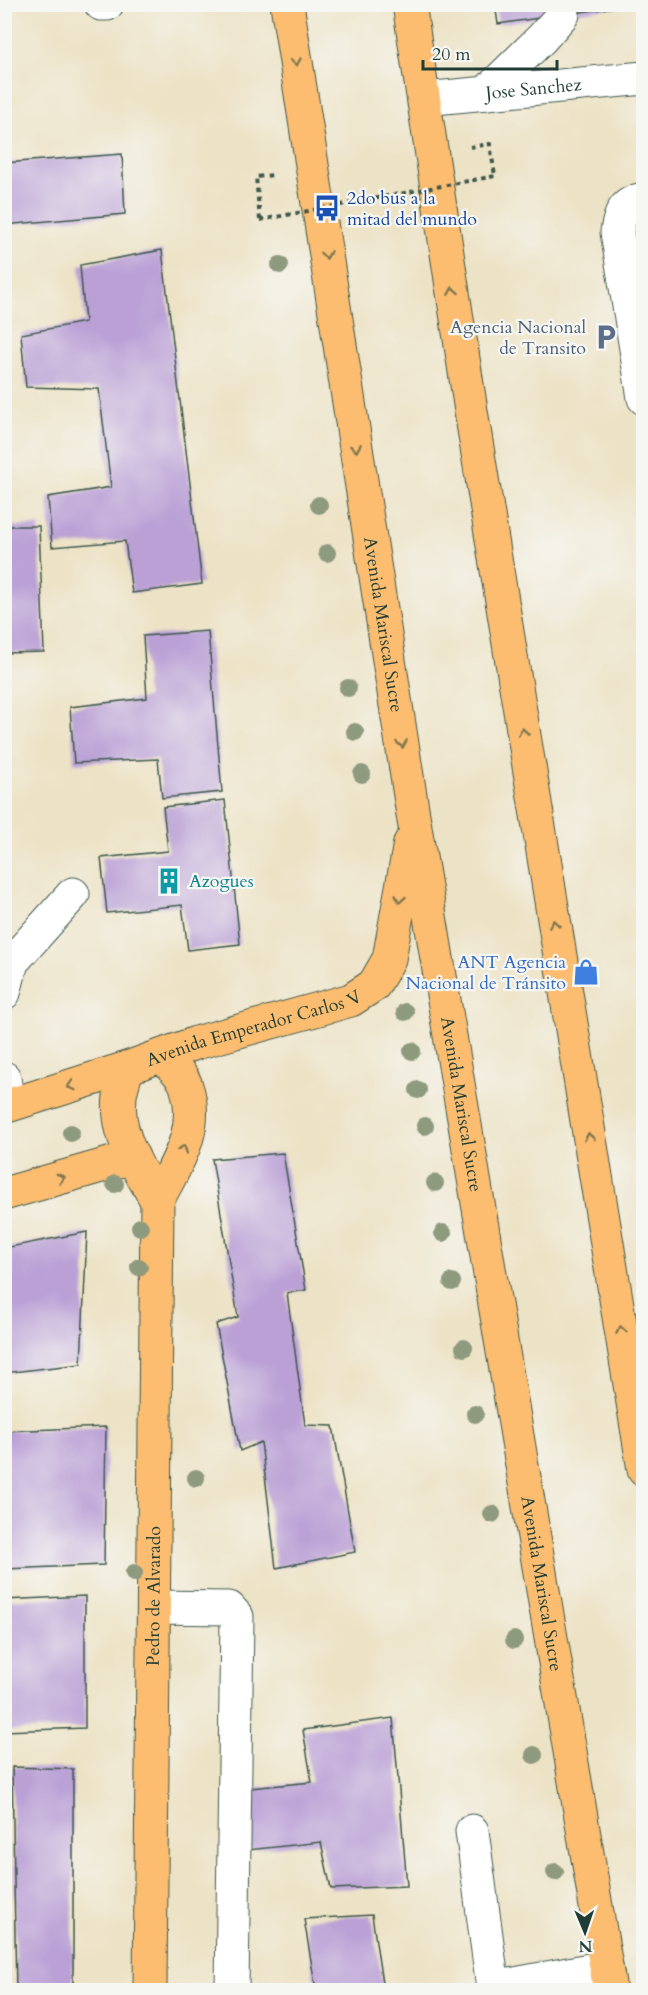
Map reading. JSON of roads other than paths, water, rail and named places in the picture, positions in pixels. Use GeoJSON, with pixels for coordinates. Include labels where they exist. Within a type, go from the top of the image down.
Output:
{"type":"FeatureCollection","features":[{"type":"Feature","properties":{"kind":"main road","name":"Avenida Mariscal Sucre"},"geometry":{"type":"LineString","coordinates":[[287,4],[414,821],[608,1979]]}},
{"type":"Feature","properties":{"kind":"main road"},"geometry":{"type":"LineString","coordinates":[[409,4],[471,411],[644,1470]]}},
{"type":"Feature","properties":{"kind":"main road","name":"Avenida Emperador Carlos V"},"geometry":{"type":"LineString","coordinates":[[6,1097],[127,1068],[196,1043],[351,1000],[374,985],[389,960],[414,821]]}},
{"type":"Feature","properties":{"kind":"main road","name":"Pedro de Alvarado"},"geometry":{"type":"LineString","coordinates":[[150,1990],[157,1201],[184,1150],[192,1117],[186,1084],[163,1056]]}},
{"type":"Feature","properties":{"kind":"main road","name":"Pedro de Alvarado"},"geometry":{"type":"LineString","coordinates":[[127,1068],[120,1096],[120,1126],[133,1157],[157,1201]]}},
{"type":"Feature","properties":{"kind":"main road"},"geometry":{"type":"LineString","coordinates":[[4,1194],[133,1157]]}},
{"type":"Feature","properties":{"kind":"street"},"geometry":{"type":"LineString","coordinates":[[101,4],[107,4]]}},
{"type":"Feature","properties":{"kind":"street"},"geometry":{"type":"LineString","coordinates":[[486,93],[563,14]]}},
{"type":"Feature","properties":{"kind":"street","name":"Jose Sanchez"},"geometry":{"type":"LineString","coordinates":[[424,99],[644,78]]}},
{"type":"Feature","properties":{"kind":"street"},"geometry":{"type":"LineString","coordinates":[[644,199],[631,201],[626,207],[619,218],[617,232],[644,398]]}},
{"type":"Feature","properties":{"kind":"street"},"geometry":{"type":"LineString","coordinates":[[4,993],[12,962],[73,894]]}},
{"type":"Feature","properties":{"kind":"street"},"geometry":{"type":"LineString","coordinates":[[154,1607],[229,1608],[237,1617],[232,1990]]}},
{"type":"Feature","properties":{"kind":"street"},"geometry":{"type":"LineString","coordinates":[[472,1831],[493,1989],[608,1979]]}},
{"type":"Feature","properties":{"kind":"place","name":"2do bus a la mitad del mundo"},"geometry":{"type":"Point","coordinates":[327,208]}},
{"type":"Feature","properties":{"kind":"place","name":"Agencia Nacional de Transito"},"geometry":{"type":"Point","coordinates":[606,337]}},
{"type":"Feature","properties":{"kind":"place","name":"Azogues"},"geometry":{"type":"Point","coordinates":[169,881]}},
{"type":"Feature","properties":{"kind":"place","name":"ANT Agencia Nacional de Tránsito"},"geometry":{"type":"Point","coordinates":[586,972]}}]}
